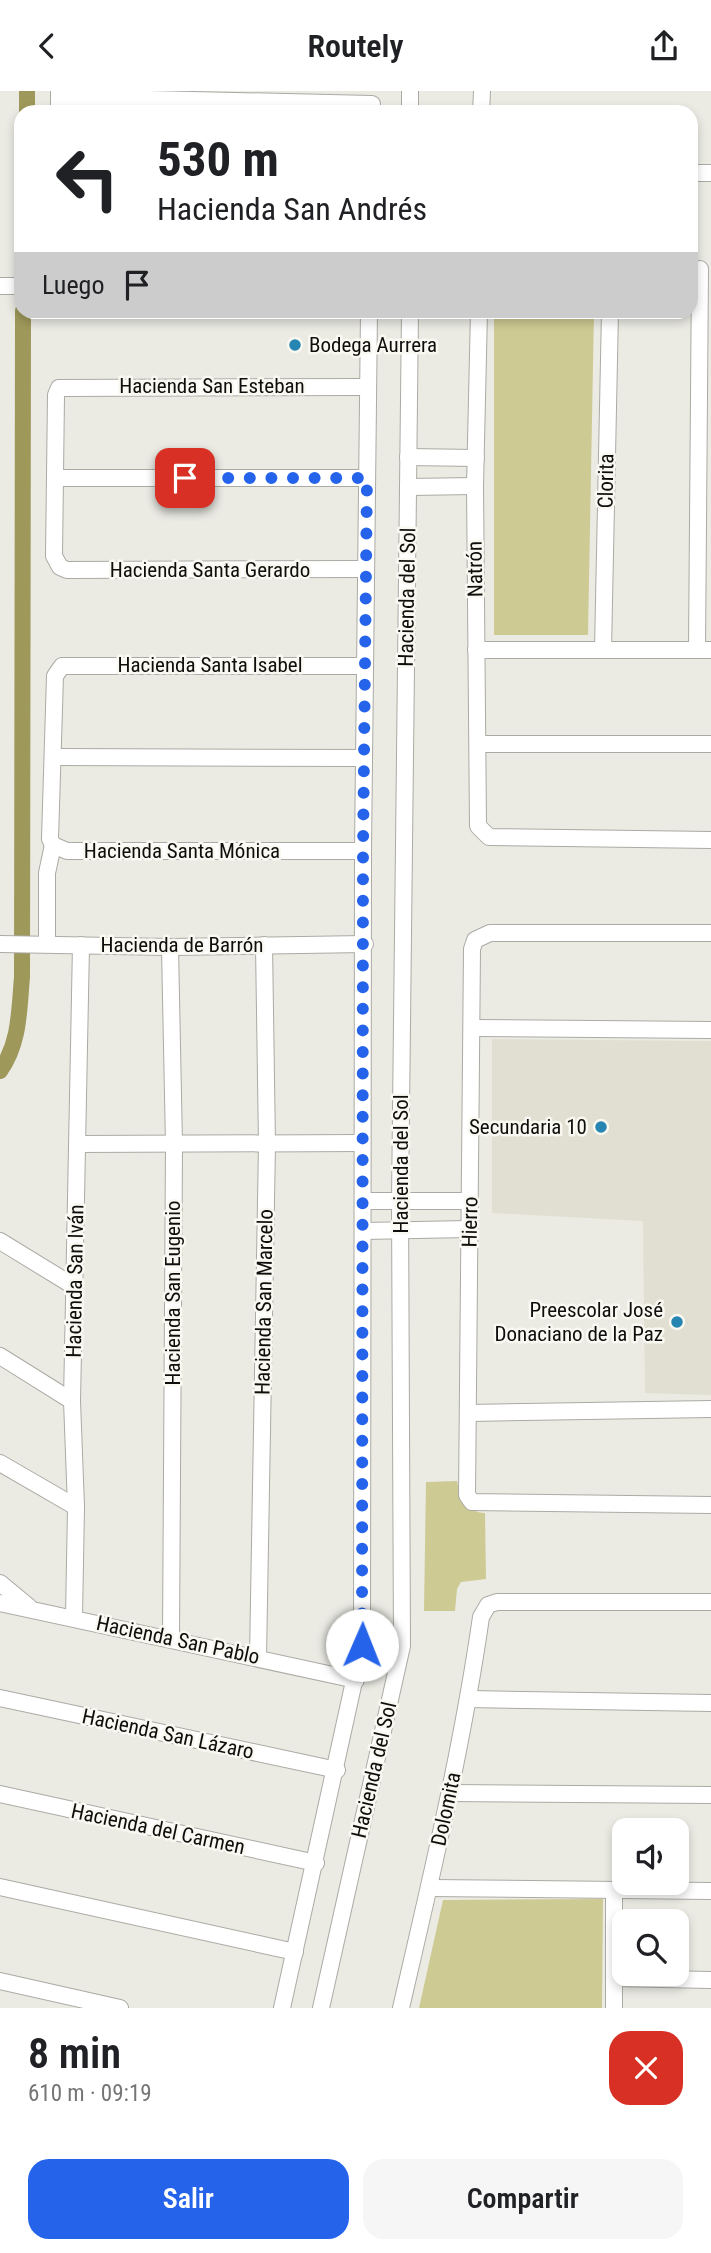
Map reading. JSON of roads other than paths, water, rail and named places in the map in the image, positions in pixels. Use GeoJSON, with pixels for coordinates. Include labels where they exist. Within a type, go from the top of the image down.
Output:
{"type":"FeatureCollection","features":[{"type":"Feature","properties":{"kind":"street"},"geometry":{"type":"LineString","coordinates":[[59,100],[372,102]]}},
{"type":"Feature","properties":{"kind":"street"},"geometry":{"type":"LineString","coordinates":[[476,650],[704,650],[701,269]]}},
{"type":"Feature","properties":{"kind":"street","name":"Hacienda del Sol"},"geometry":{"type":"LineString","coordinates":[[282,2008],[356,1680],[362,1619],[362,1143],[365,944],[363,851],[369,319]]}},
{"type":"Feature","properties":{"kind":"street","name":"Hacienda del Sol"},"geometry":{"type":"LineString","coordinates":[[321,2008],[402,1647],[400,1201],[410,319]]}},
{"type":"Feature","properties":{"kind":"street","name":"Natrón"},"geometry":{"type":"LineString","coordinates":[[479,319],[475,486],[478,826],[489,837],[711,840]]}},
{"type":"Feature","properties":{"kind":"street","name":"Clorita"},"geometry":{"type":"LineString","coordinates":[[603,650],[610,319]]}},
{"type":"Feature","properties":{"kind":"street","name":"Hacienda San Esteban"},"geometry":{"type":"LineString","coordinates":[[55,478],[58,390],[65,386],[367,387]]}},
{"type":"Feature","properties":{"kind":"street"},"geometry":{"type":"LineString","coordinates":[[408,457],[476,458]]}},
{"type":"Feature","properties":{"kind":"street"},"geometry":{"type":"LineString","coordinates":[[55,478],[367,478]]}},
{"type":"Feature","properties":{"kind":"street","name":"Hacienda Santa Gerardo"},"geometry":{"type":"LineString","coordinates":[[55,478],[56,562],[67,570],[366,569]]}},
{"type":"Feature","properties":{"kind":"street"},"geometry":{"type":"LineString","coordinates":[[408,487],[475,486]]}},
{"type":"Feature","properties":{"kind":"street","name":"Hacienda Santa Isabel"},"geometry":{"type":"LineString","coordinates":[[57,670],[69,664],[365,666]]}},
{"type":"Feature","properties":{"kind":"street","name":"Hacienda Santa Mónica"},"geometry":{"type":"LineString","coordinates":[[57,670],[50,839],[53,845],[67,851],[363,851]]}},
{"type":"Feature","properties":{"kind":"street"},"geometry":{"type":"LineString","coordinates":[[478,744],[711,744]]}},
{"type":"Feature","properties":{"kind":"street"},"geometry":{"type":"LineString","coordinates":[[55,757],[364,758]]}},
{"type":"Feature","properties":{"kind":"street"},"geometry":{"type":"LineString","coordinates":[[41,943],[47,873],[53,845]]}},
{"type":"Feature","properties":{"kind":"street","name":"Hierro"},"geometry":{"type":"LineString","coordinates":[[711,933],[490,933],[475,940],[472,949],[474,1028],[467,1495],[472,1502],[711,1505]]}},
{"type":"Feature","properties":{"kind":"street","name":"Hacienda de Barrón"},"geometry":{"type":"LineString","coordinates":[[0,944],[170,947],[365,944]]}},
{"type":"Feature","properties":{"kind":"street","name":"Hacienda San Iván"},"geometry":{"type":"LineString","coordinates":[[74,1617],[76,1507],[72,1401],[81,945]]}},
{"type":"Feature","properties":{"kind":"street","name":"Hacienda San Marcelo"},"geometry":{"type":"LineString","coordinates":[[258,1658],[267,1145],[264,945]]}},
{"type":"Feature","properties":{"kind":"street","name":"Hacienda San Eugenio"},"geometry":{"type":"LineString","coordinates":[[170,947],[174,1145],[171,1639]]}},
{"type":"Feature","properties":{"kind":"street"},"geometry":{"type":"LineString","coordinates":[[474,1028],[711,1030]]}},
{"type":"Feature","properties":{"kind":"street"},"geometry":{"type":"LineString","coordinates":[[78,1144],[362,1143]]}},
{"type":"Feature","properties":{"kind":"street"},"geometry":{"type":"LineString","coordinates":[[364,1201],[470,1201]]}},
{"type":"Feature","properties":{"kind":"street"},"geometry":{"type":"LineString","coordinates":[[363,1231],[469,1229]]}},
{"type":"Feature","properties":{"kind":"street"},"geometry":{"type":"LineString","coordinates":[[0,1241],[75,1287]]}},
{"type":"Feature","properties":{"kind":"street"},"geometry":{"type":"LineString","coordinates":[[0,1356],[72,1401]]}},
{"type":"Feature","properties":{"kind":"street"},"geometry":{"type":"LineString","coordinates":[[469,1413],[711,1409]]}},
{"type":"Feature","properties":{"kind":"street"},"geometry":{"type":"LineString","coordinates":[[0,1463],[76,1507]]}},
{"type":"Feature","properties":{"kind":"street"},"geometry":{"type":"LineString","coordinates":[[0,1583],[31,1609]]}},
{"type":"Feature","properties":{"kind":"street","name":"Dolomita"},"geometry":{"type":"LineString","coordinates":[[401,2008],[450,1793],[469,1699],[481,1617],[485,1609],[497,1602],[711,1602]]}},
{"type":"Feature","properties":{"kind":"street","name":"Hacienda San Pablo"},"geometry":{"type":"LineString","coordinates":[[0,1603],[356,1680]]}},
{"type":"Feature","properties":{"kind":"street","name":"Hacienda San Lázaro"},"geometry":{"type":"LineString","coordinates":[[0,1698],[337,1769]]}},
{"type":"Feature","properties":{"kind":"street"},"geometry":{"type":"LineString","coordinates":[[469,1699],[711,1703]]}},
{"type":"Feature","properties":{"kind":"street"},"geometry":{"type":"LineString","coordinates":[[450,1793],[711,1795]]}},
{"type":"Feature","properties":{"kind":"street","name":"Hacienda del Carmen"},"geometry":{"type":"LineString","coordinates":[[0,1794],[316,1863]]}},
{"type":"Feature","properties":{"kind":"street"},"geometry":{"type":"LineString","coordinates":[[0,1887],[295,1952]]}},
{"type":"Feature","properties":{"kind":"street"},"geometry":{"type":"LineString","coordinates":[[429,1888],[612,1890]]}},
{"type":"Feature","properties":{"kind":"street"},"geometry":{"type":"LineString","coordinates":[[689,1891],[711,1891]]}},
{"type":"Feature","properties":{"kind":"street"},"geometry":{"type":"LineString","coordinates":[[689,1980],[711,1980]]}},
{"type":"Feature","properties":{"kind":"street"},"geometry":{"type":"LineString","coordinates":[[0,1981],[120,2008]]}},
{"type":"Feature","properties":{"kind":"street"},"geometry":{"type":"LineString","coordinates":[[614,1986],[614,2008]]}},
{"type":"Feature","properties":{"kind":"waterway"},"geometry":{"type":"LineString","coordinates":[[27,91],[27,105]]}},
{"type":"Feature","properties":{"kind":"waterway"},"geometry":{"type":"LineString","coordinates":[[0,1071],[15,1038],[22,977],[23,319]]}},
{"type":"Feature","properties":{"kind":"place","name":"Bodega Aurrera"},"geometry":{"type":"Point","coordinates":[295,345]}},
{"type":"Feature","properties":{"kind":"place","name":"Secundaria 10"},"geometry":{"type":"Point","coordinates":[601,1127]}},
{"type":"Feature","properties":{"kind":"place","name":"Preescolar José Donaciano de la Paz"},"geometry":{"type":"Point","coordinates":[677,1322]}}]}
